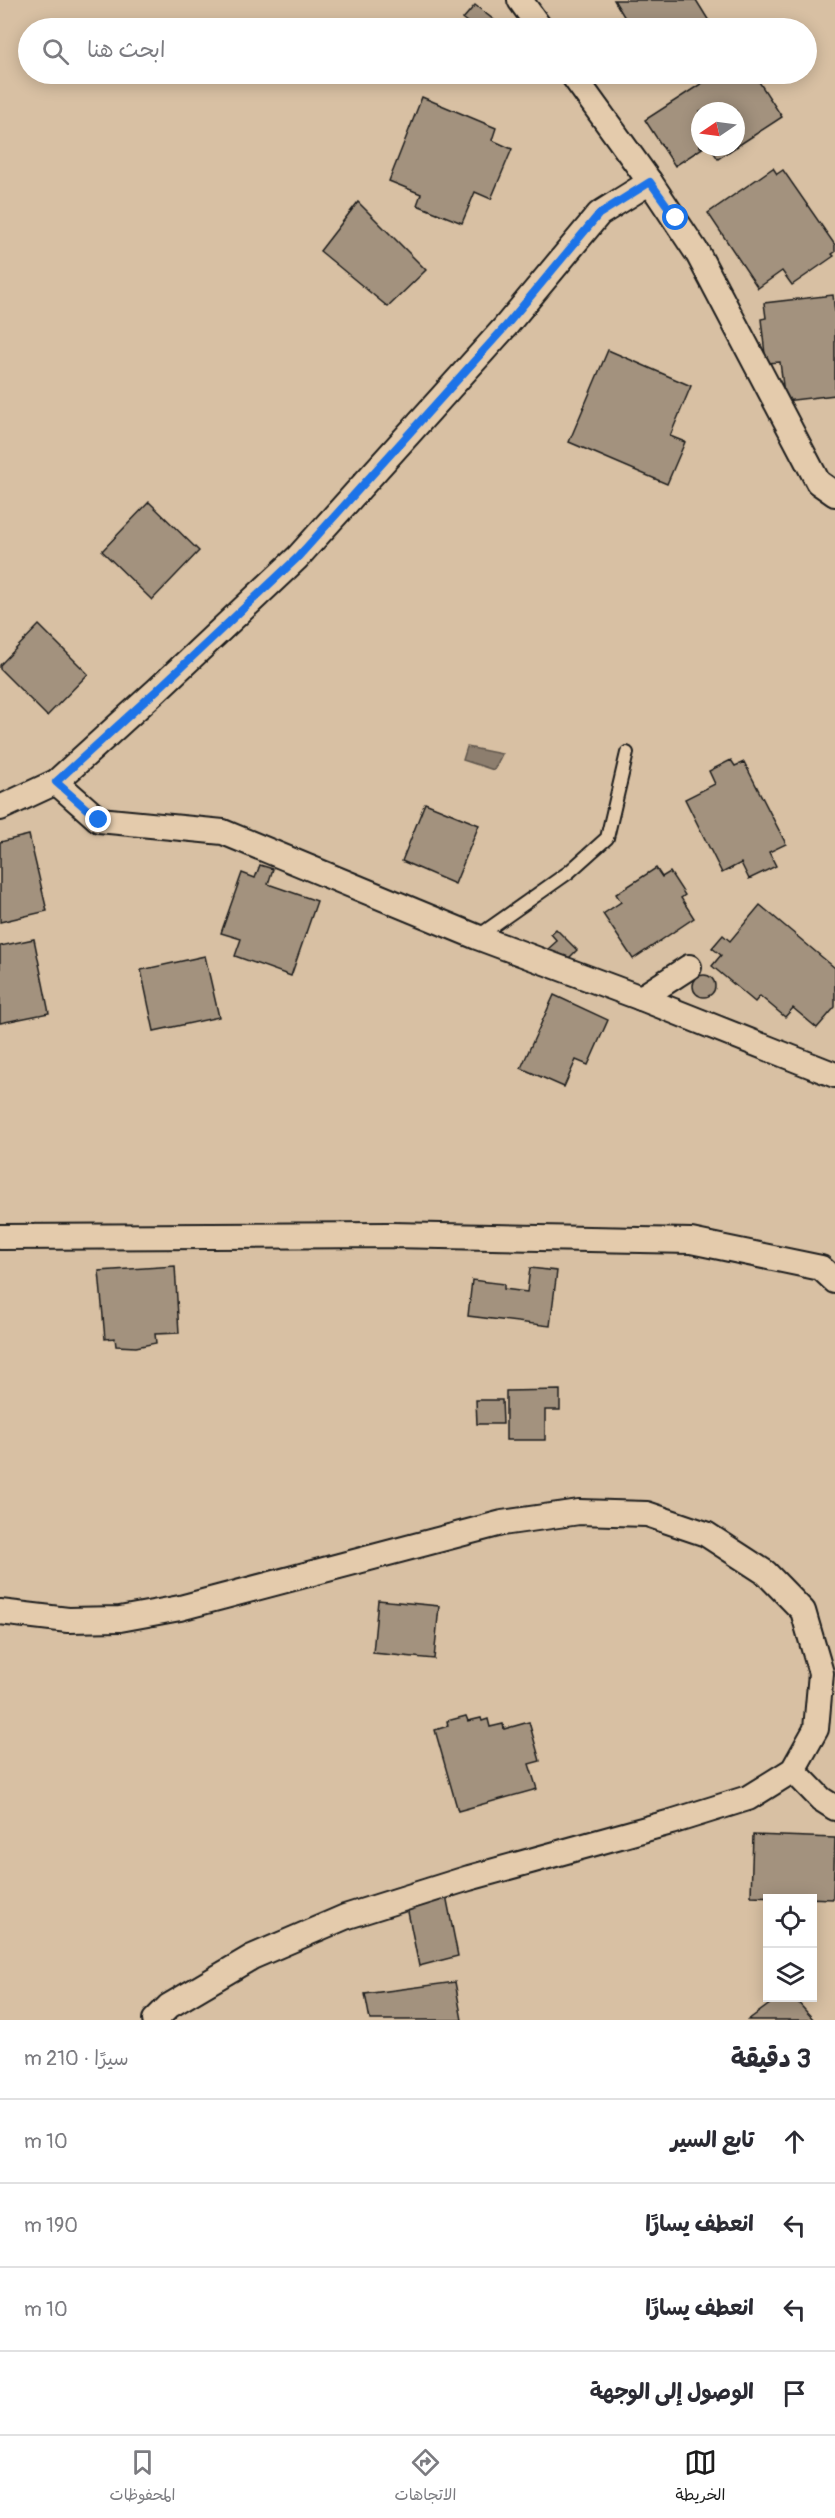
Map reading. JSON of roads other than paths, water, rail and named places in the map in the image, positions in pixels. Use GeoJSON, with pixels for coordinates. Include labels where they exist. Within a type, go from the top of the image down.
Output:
{"type":"FeatureCollection","features":[{"type":"Feature","properties":{"kind":"street"},"geometry":{"type":"LineString","coordinates":[[520,0],[533,18]]}},
{"type":"Feature","properties":{"kind":"street"},"geometry":{"type":"LineString","coordinates":[[579,84],[650,182],[698,254],[818,482],[835,494]]}},
{"type":"Feature","properties":{"kind":"street"},"geometry":{"type":"LineString","coordinates":[[0,808],[56,782],[297,558],[505,327],[599,214],[650,182]]}},
{"type":"Feature","properties":{"kind":"street"},"geometry":{"type":"LineString","coordinates":[[56,782],[99,820],[223,832],[477,937],[641,998],[835,1076]]}},
{"type":"Feature","properties":{"kind":"street"},"geometry":{"type":"LineString","coordinates":[[641,998],[689,967]]}},
{"type":"Feature","properties":{"kind":"street"},"geometry":{"type":"LineString","coordinates":[[0,1237],[390,1235],[691,1241],[821,1268],[835,1281]]}},
{"type":"Feature","properties":{"kind":"street"},"geometry":{"type":"LineString","coordinates":[[0,1612],[68,1620],[120,1619],[180,1608],[502,1523],[579,1512],[647,1514],[706,1534],[766,1573],[803,1611],[820,1673],[816,1729],[793,1770],[748,1798],[671,1822],[469,1878],[345,1917],[252,1957],[169,2006],[154,2020]]}},
{"type":"Feature","properties":{"kind":"street"},"geometry":{"type":"LineString","coordinates":[[793,1770],[821,1799],[835,1808]]}},
{"type":"Feature","properties":{"kind":"lane"},"geometry":{"type":"LineString","coordinates":[[477,937],[569,872],[607,838],[627,753]]}}]}
